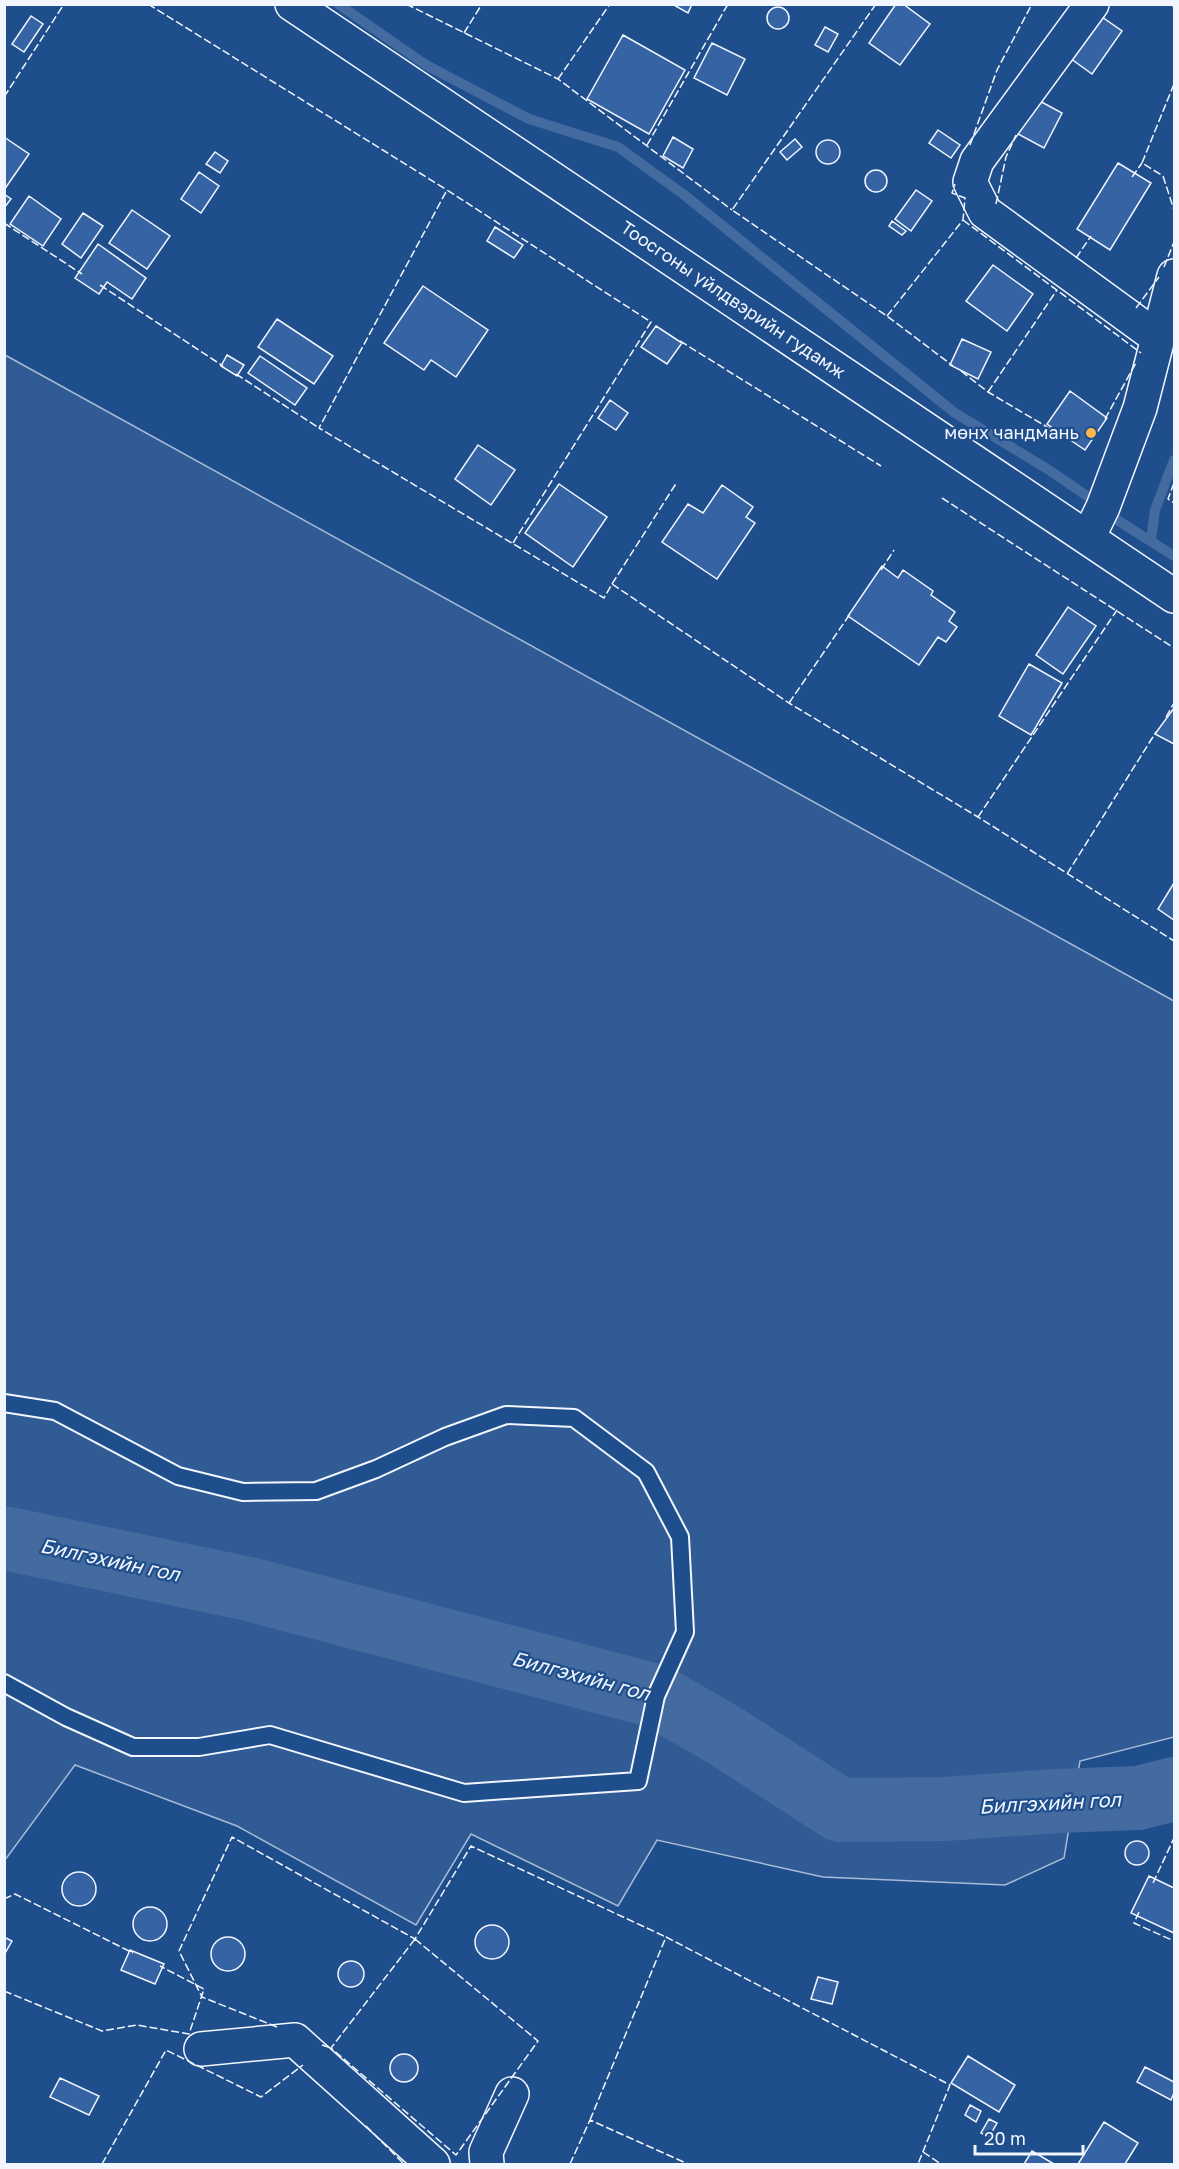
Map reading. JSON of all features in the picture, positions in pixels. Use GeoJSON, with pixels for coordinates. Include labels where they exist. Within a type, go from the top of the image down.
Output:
{"type":"FeatureCollection","features":[{"type":"Feature","properties":{"kind":"street","name":"Тоосгоны үйлдвэрийн гудамж"},"geometry":{"type":"LineString","coordinates":[[292,4],[1174,596]]}},
{"type":"Feature","properties":{"kind":"street"},"geometry":{"type":"LineString","coordinates":[[1092,4],[977,161],[970,182],[985,212],[1158,338]]}},
{"type":"Feature","properties":{"kind":"street"},"geometry":{"type":"LineString","coordinates":[[1088,538],[1103,507],[1140,408],[1174,276]]}},
{"type":"Feature","properties":{"kind":"street"},"geometry":{"type":"LineString","coordinates":[[201,2049],[295,2040],[433,2164]]}},
{"type":"Feature","properties":{"kind":"street"},"geometry":{"type":"LineString","coordinates":[[487,2164],[486,2152],[512,2094]]}},
{"type":"Feature","properties":{"kind":"lane"},"geometry":{"type":"LineString","coordinates":[[4,1403],[55,1411],[178,1476],[243,1492],[316,1491],[376,1469],[445,1437],[506,1415],[574,1418],[646,1472],[675,1527],[680,1537],[685,1632],[656,1696],[638,1781],[626,1782],[464,1793],[270,1735],[199,1747],[133,1747],[66,1717],[4,1683]]}},
{"type":"Feature","properties":{"kind":"shaded area"},"geometry":{"type":"Polygon","coordinates":[[[5,355],[1174,1001],[1174,1737],[1080,1761],[1064,1858],[1005,1885],[823,1877],[657,1840],[618,1906],[471,1834],[416,1925],[237,1826],[75,1765],[5,1860],[5,355]]]}},
{"type":"Feature","properties":{"kind":"building"},"geometry":{"type":"Polygon","coordinates":[[[672,4],[692,4],[688,13],[672,4]]]}},
{"type":"Feature","properties":{"kind":"building"},"geometry":{"type":"Polygon","coordinates":[[[896,4],[903,4],[930,24],[900,65],[869,43],[896,4]]]}},
{"type":"Feature","properties":{"kind":"building"},"geometry":{"type":"Polygon","coordinates":[[[774,7],[782,7],[789,14],[789,22],[782,29],[774,29],[767,22],[767,14],[774,7]]]}},
{"type":"Feature","properties":{"kind":"building"},"geometry":{"type":"Polygon","coordinates":[[[1089,8],[1122,31],[1092,74],[1059,50],[1089,8]]]}},
{"type":"Feature","properties":{"kind":"building"},"geometry":{"type":"Polygon","coordinates":[[[31,16],[43,24],[24,52],[12,44],[31,16]]]}},
{"type":"Feature","properties":{"kind":"building"},"geometry":{"type":"Polygon","coordinates":[[[825,27],[838,34],[828,52],[815,45],[825,27]]]}},
{"type":"Feature","properties":{"kind":"building"},"geometry":{"type":"Polygon","coordinates":[[[623,35],[685,70],[649,134],[587,99],[623,35]]]}},
{"type":"Feature","properties":{"kind":"building"},"geometry":{"type":"Polygon","coordinates":[[[712,43],[745,59],[727,95],[694,78],[712,43]]]}},
{"type":"Feature","properties":{"kind":"building"},"geometry":{"type":"Polygon","coordinates":[[[1036,99],[1062,113],[1044,148],[1018,134],[1036,99]]]}},
{"type":"Feature","properties":{"kind":"building"},"geometry":{"type":"Polygon","coordinates":[[[938,130],[960,145],[951,158],[929,143],[938,130]]]}},
{"type":"Feature","properties":{"kind":"building"},"geometry":{"type":"Polygon","coordinates":[[[4,137],[29,154],[4,190],[4,137]]]}},
{"type":"Feature","properties":{"kind":"building"},"geometry":{"type":"Polygon","coordinates":[[[673,137],[693,149],[683,168],[663,156],[673,137]]]}},
{"type":"Feature","properties":{"kind":"building"},"geometry":{"type":"Polygon","coordinates":[[[795,139],[802,147],[787,160],[780,152],[795,139]]]}},
{"type":"Feature","properties":{"kind":"building"},"geometry":{"type":"Polygon","coordinates":[[[828,140],[836,144],[840,152],[836,160],[828,164],[820,160],[816,152],[820,144],[828,140]]]}},
{"type":"Feature","properties":{"kind":"building"},"geometry":{"type":"Polygon","coordinates":[[[215,152],[228,161],[220,173],[206,164],[215,152]]]}},
{"type":"Feature","properties":{"kind":"building"},"geometry":{"type":"Polygon","coordinates":[[[1118,163],[1151,183],[1110,250],[1077,229],[1118,163]]]}},
{"type":"Feature","properties":{"kind":"building"},"geometry":{"type":"Polygon","coordinates":[[[876,170],[884,173],[887,181],[884,189],[876,192],[868,189],[865,181],[868,173],[876,170]]]}},
{"type":"Feature","properties":{"kind":"building"},"geometry":{"type":"Polygon","coordinates":[[[199,172],[219,186],[201,213],[181,199],[199,172]]]}},
{"type":"Feature","properties":{"kind":"building"},"geometry":{"type":"Polygon","coordinates":[[[916,190],[932,201],[911,231],[895,219],[916,190]]]}},
{"type":"Feature","properties":{"kind":"building"},"geometry":{"type":"Polygon","coordinates":[[[4,194],[11,199],[4,208],[4,194]]]}},
{"type":"Feature","properties":{"kind":"building"},"geometry":{"type":"Polygon","coordinates":[[[29,196],[61,219],[43,246],[10,224],[29,196]]]}},
{"type":"Feature","properties":{"kind":"building"},"geometry":{"type":"Polygon","coordinates":[[[132,210],[170,236],[147,269],[109,243],[132,210]]]}},
{"type":"Feature","properties":{"kind":"building"},"geometry":{"type":"Polygon","coordinates":[[[83,213],[103,226],[81,258],[62,244],[83,213]]]}},
{"type":"Feature","properties":{"kind":"building"},"geometry":{"type":"Polygon","coordinates":[[[892,221],[906,231],[902,235],[889,226],[892,221]]]}},
{"type":"Feature","properties":{"kind":"building"},"geometry":{"type":"Polygon","coordinates":[[[495,227],[523,245],[514,258],[487,241],[495,227]]]}},
{"type":"Feature","properties":{"kind":"building"},"geometry":{"type":"Polygon","coordinates":[[[98,244],[146,278],[132,299],[107,282],[99,294],[75,278],[98,244]]]}},
{"type":"Feature","properties":{"kind":"building"},"geometry":{"type":"Polygon","coordinates":[[[993,265],[1033,294],[1007,331],[966,301],[993,265]]]}},
{"type":"Feature","properties":{"kind":"building"},"geometry":{"type":"Polygon","coordinates":[[[423,286],[488,330],[456,377],[431,360],[424,370],[384,343],[423,286]]]}},
{"type":"Feature","properties":{"kind":"building"},"geometry":{"type":"Polygon","coordinates":[[[277,319],[333,356],[314,384],[258,347],[277,319]]]}},
{"type":"Feature","properties":{"kind":"building"},"geometry":{"type":"Polygon","coordinates":[[[656,326],[682,343],[667,364],[641,347],[656,326]]]}},
{"type":"Feature","properties":{"kind":"building"},"geometry":{"type":"Polygon","coordinates":[[[962,339],[991,352],[978,379],[950,365],[962,339]]]}},
{"type":"Feature","properties":{"kind":"building"},"geometry":{"type":"Polygon","coordinates":[[[227,355],[244,365],[237,376],[221,366],[227,355]]]}},
{"type":"Feature","properties":{"kind":"building"},"geometry":{"type":"Polygon","coordinates":[[[260,356],[307,388],[295,405],[248,373],[260,356]]]}},
{"type":"Feature","properties":{"kind":"building"},"geometry":{"type":"Polygon","coordinates":[[[1070,391],[1107,418],[1085,450],[1047,424],[1070,391]]]}},
{"type":"Feature","properties":{"kind":"building"},"geometry":{"type":"Polygon","coordinates":[[[610,400],[628,413],[616,430],[598,418],[610,400]]]}},
{"type":"Feature","properties":{"kind":"building"},"geometry":{"type":"Polygon","coordinates":[[[478,445],[515,470],[491,505],[455,479],[478,445]]]}},
{"type":"Feature","properties":{"kind":"building"},"geometry":{"type":"Polygon","coordinates":[[[559,484],[607,517],[573,567],[525,533],[559,484]]]}},
{"type":"Feature","properties":{"kind":"building"},"geometry":{"type":"Polygon","coordinates":[[[722,485],[753,507],[746,517],[755,523],[717,579],[662,542],[688,504],[703,513],[722,485]]]}},
{"type":"Feature","properties":{"kind":"building"},"geometry":{"type":"Polygon","coordinates":[[[882,566],[898,578],[903,570],[933,591],[931,595],[955,612],[949,621],[957,627],[946,642],[938,637],[919,665],[848,616],[882,566]]]}},
{"type":"Feature","properties":{"kind":"building"},"geometry":{"type":"Polygon","coordinates":[[[1068,607],[1096,626],[1063,674],[1036,655],[1068,607]]]}},
{"type":"Feature","properties":{"kind":"building"},"geometry":{"type":"Polygon","coordinates":[[[1029,664],[1062,683],[1031,735],[999,716],[1029,664]]]}},
{"type":"Feature","properties":{"kind":"building"},"geometry":{"type":"Polygon","coordinates":[[[1174,708],[1174,744],[1155,734],[1174,708]]]}},
{"type":"Feature","properties":{"kind":"building"},"geometry":{"type":"Polygon","coordinates":[[[1174,883],[1174,920],[1158,909],[1174,883]]]}},
{"type":"Feature","properties":{"kind":"building"},"geometry":{"type":"Polygon","coordinates":[[[1137,1841],[1146,1844],[1149,1853],[1146,1862],[1137,1865],[1128,1862],[1125,1853],[1128,1844],[1137,1841]]]}},
{"type":"Feature","properties":{"kind":"building"},"geometry":{"type":"Polygon","coordinates":[[[79,1872],[91,1877],[96,1889],[91,1901],[79,1906],[67,1901],[62,1889],[67,1877],[79,1872]]]}},
{"type":"Feature","properties":{"kind":"building"},"geometry":{"type":"Polygon","coordinates":[[[1149,1876],[1174,1888],[1174,1933],[1131,1913],[1149,1876]]]}},
{"type":"Feature","properties":{"kind":"building"},"geometry":{"type":"Polygon","coordinates":[[[150,1907],[162,1912],[167,1924],[162,1936],[150,1941],[138,1936],[133,1924],[138,1912],[150,1907]]]}},
{"type":"Feature","properties":{"kind":"building"},"geometry":{"type":"Polygon","coordinates":[[[492,1925],[504,1930],[509,1942],[504,1954],[492,1959],[480,1954],[475,1942],[480,1930],[492,1925]]]}},
{"type":"Feature","properties":{"kind":"building"},"geometry":{"type":"Polygon","coordinates":[[[4,1937],[12,1941],[4,1955],[4,1937]]]}},
{"type":"Feature","properties":{"kind":"building"},"geometry":{"type":"Polygon","coordinates":[[[228,1937],[240,1942],[245,1954],[240,1966],[228,1971],[216,1966],[211,1954],[216,1942],[228,1937]]]}},
{"type":"Feature","properties":{"kind":"building"},"geometry":{"type":"Polygon","coordinates":[[[130,1950],[164,1964],[155,1984],[121,1970],[130,1950]]]}},
{"type":"Feature","properties":{"kind":"building"},"geometry":{"type":"Polygon","coordinates":[[[351,1961],[360,1965],[364,1974],[360,1983],[351,1987],[342,1983],[338,1974],[342,1965],[351,1961]]]}},
{"type":"Feature","properties":{"kind":"building"},"geometry":{"type":"Polygon","coordinates":[[[818,1977],[838,1982],[832,2004],[811,1999],[818,1977]]]}},
{"type":"Feature","properties":{"kind":"building"},"geometry":{"type":"Polygon","coordinates":[[[404,2054],[414,2058],[418,2068],[414,2078],[404,2082],[394,2078],[390,2068],[394,2058],[404,2054]]]}},
{"type":"Feature","properties":{"kind":"building"},"geometry":{"type":"Polygon","coordinates":[[[968,2056],[1015,2085],[999,2112],[951,2083],[968,2056]]]}},
{"type":"Feature","properties":{"kind":"building"},"geometry":{"type":"Polygon","coordinates":[[[1145,2067],[1174,2082],[1174,2093],[1171,2100],[1137,2082],[1145,2067]]]}},
{"type":"Feature","properties":{"kind":"building"},"geometry":{"type":"Polygon","coordinates":[[[60,2078],[99,2096],[89,2115],[50,2097],[60,2078]]]}},
{"type":"Feature","properties":{"kind":"building"},"geometry":{"type":"Polygon","coordinates":[[[970,2105],[981,2111],[976,2122],[965,2115],[970,2105]]]}},
{"type":"Feature","properties":{"kind":"building"},"geometry":{"type":"Polygon","coordinates":[[[989,2119],[997,2123],[989,2137],[981,2133],[989,2119]]]}},
{"type":"Feature","properties":{"kind":"building"},"geometry":{"type":"Polygon","coordinates":[[[1104,2122],[1138,2143],[1125,2164],[1078,2164],[1104,2122]]]}},
{"type":"Feature","properties":{"kind":"building"},"geometry":{"type":"Polygon","coordinates":[[[1032,2151],[1054,2164],[1024,2164],[1032,2151]]]}},
{"type":"Feature","properties":{"kind":"waterway"},"geometry":{"type":"LineString","coordinates":[[338,4],[426,65],[529,119],[618,147],[683,194],[955,413],[1049,470],[1103,507],[1114,518],[1174,556]]}},
{"type":"Feature","properties":{"kind":"waterway"},"geometry":{"type":"LineString","coordinates":[[1151,540],[1155,510],[1174,460]]}},
{"type":"Feature","properties":{"kind":"waterway","name":"Билгэхийн гол"},"geometry":{"type":"LineString","coordinates":[[4,1538],[249,1589],[656,1696],[724,1735],[840,1810],[945,1809],[1138,1798],[1174,1789]]}},
{"type":"Feature","properties":{"kind":"fence"},"geometry":{"type":"LineString","coordinates":[[4,97],[64,4]]}},
{"type":"Feature","properties":{"kind":"fence"},"geometry":{"type":"LineString","coordinates":[[148,4],[447,190]]}},
{"type":"Feature","properties":{"kind":"fence"},"geometry":{"type":"LineString","coordinates":[[406,4],[558,79],[732,210]]}},
{"type":"Feature","properties":{"kind":"fence"},"geometry":{"type":"LineString","coordinates":[[464,33],[482,4]]}},
{"type":"Feature","properties":{"kind":"fence"},"geometry":{"type":"LineString","coordinates":[[558,79],[610,4]]}},
{"type":"Feature","properties":{"kind":"fence"},"geometry":{"type":"LineString","coordinates":[[647,145],[728,4]]}},
{"type":"Feature","properties":{"kind":"fence"},"geometry":{"type":"LineString","coordinates":[[876,4],[732,210],[887,316],[953,366]]}},
{"type":"Feature","properties":{"kind":"fence"},"geometry":{"type":"LineString","coordinates":[[970,145],[997,70],[1032,4]]}},
{"type":"Feature","properties":{"kind":"fence"},"geometry":{"type":"LineString","coordinates":[[1171,4],[1174,7]]}},
{"type":"Feature","properties":{"kind":"fence"},"geometry":{"type":"LineString","coordinates":[[1174,84],[1142,163],[1163,176],[1174,210]]}},
{"type":"Feature","properties":{"kind":"fence"},"geometry":{"type":"LineString","coordinates":[[996,204],[1006,157],[1016,135]]}},
{"type":"Feature","properties":{"kind":"fence"},"geometry":{"type":"LineString","coordinates":[[1132,177],[1142,163]]}},
{"type":"Feature","properties":{"kind":"fence"},"geometry":{"type":"LineString","coordinates":[[887,316],[963,220],[965,198],[952,193],[955,184]]}},
{"type":"Feature","properties":{"kind":"fence"},"geometry":{"type":"LineString","coordinates":[[513,543],[651,322],[447,190],[319,428],[604,598],[612,584],[789,703],[978,817],[1174,941]]}},
{"type":"Feature","properties":{"kind":"fence"},"geometry":{"type":"LineString","coordinates":[[963,220],[1141,353]]}},
{"type":"Feature","properties":{"kind":"fence"},"geometry":{"type":"LineString","coordinates":[[4,223],[82,274]]}},
{"type":"Feature","properties":{"kind":"fence"},"geometry":{"type":"LineString","coordinates":[[1076,258],[1091,236]]}},
{"type":"Feature","properties":{"kind":"fence"},"geometry":{"type":"LineString","coordinates":[[1164,267],[1174,242]]}},
{"type":"Feature","properties":{"kind":"fence"},"geometry":{"type":"LineString","coordinates":[[1136,308],[1159,277]]}},
{"type":"Feature","properties":{"kind":"fence"},"geometry":{"type":"LineString","coordinates":[[100,285],[223,366]]}},
{"type":"Feature","properties":{"kind":"fence"},"geometry":{"type":"LineString","coordinates":[[988,392],[1057,290]]}},
{"type":"Feature","properties":{"kind":"fence"},"geometry":{"type":"LineString","coordinates":[[680,341],[881,466]]}},
{"type":"Feature","properties":{"kind":"fence"},"geometry":{"type":"LineString","coordinates":[[1105,419],[1137,361]]}},
{"type":"Feature","properties":{"kind":"fence"},"geometry":{"type":"LineString","coordinates":[[961,371],[988,392],[1064,437]]}},
{"type":"Feature","properties":{"kind":"fence"},"geometry":{"type":"LineString","coordinates":[[236,374],[319,428]]}},
{"type":"Feature","properties":{"kind":"fence"},"geometry":{"type":"LineString","coordinates":[[612,584],[677,482]]}},
{"type":"Feature","properties":{"kind":"fence"},"geometry":{"type":"LineString","coordinates":[[1174,483],[1168,499],[1174,503]]}},
{"type":"Feature","properties":{"kind":"fence"},"geometry":{"type":"LineString","coordinates":[[942,498],[1174,648]]}},
{"type":"Feature","properties":{"kind":"fence"},"geometry":{"type":"LineString","coordinates":[[881,570],[894,550]]}},
{"type":"Feature","properties":{"kind":"fence"},"geometry":{"type":"LineString","coordinates":[[978,817],[1117,610]]}},
{"type":"Feature","properties":{"kind":"fence"},"geometry":{"type":"LineString","coordinates":[[789,703],[850,614]]}},
{"type":"Feature","properties":{"kind":"fence"},"geometry":{"type":"LineString","coordinates":[[1166,717],[1174,703]]}},
{"type":"Feature","properties":{"kind":"fence"},"geometry":{"type":"LineString","coordinates":[[1067,874],[1156,732]]}},
{"type":"Feature","properties":{"kind":"fence"},"geometry":{"type":"LineString","coordinates":[[277,2027],[202,1997],[179,1951],[232,1837],[415,1939],[471,1846],[666,1937]]}},
{"type":"Feature","properties":{"kind":"fence"},"geometry":{"type":"LineString","coordinates":[[1153,1883],[1174,1838]]}},
{"type":"Feature","properties":{"kind":"fence"},"geometry":{"type":"LineString","coordinates":[[4,1899],[15,1894],[133,1953]]}},
{"type":"Feature","properties":{"kind":"fence"},"geometry":{"type":"LineString","coordinates":[[1139,1912],[1134,1923],[1174,1941]]}},
{"type":"Feature","properties":{"kind":"fence"},"geometry":{"type":"LineString","coordinates":[[590,2120],[666,1937],[950,2085],[918,2164]]}},
{"type":"Feature","properties":{"kind":"fence"},"geometry":{"type":"LineString","coordinates":[[415,1939],[538,2041],[456,2155],[331,2048],[415,1939]]}},
{"type":"Feature","properties":{"kind":"fence"},"geometry":{"type":"LineString","coordinates":[[4,1991],[102,2031],[137,2025],[189,2034],[204,1989],[160,1966]]}},
{"type":"Feature","properties":{"kind":"fence"},"geometry":{"type":"LineString","coordinates":[[322,2045],[331,2048]]}},
{"type":"Feature","properties":{"kind":"fence"},"geometry":{"type":"LineString","coordinates":[[102,2164],[166,2050],[261,2097],[303,2065]]}},
{"type":"Feature","properties":{"kind":"fence"},"geometry":{"type":"LineString","coordinates":[[570,2164],[590,2120],[688,2164]]}},
{"type":"Feature","properties":{"kind":"fence"},"geometry":{"type":"LineString","coordinates":[[366,2126],[404,2164]]}},
{"type":"Feature","properties":{"kind":"fence"},"geometry":{"type":"LineString","coordinates":[[923,2152],[941,2164]]}},
{"type":"Feature","properties":{"kind":"place","name":"мөнх чандмань"},"geometry":{"type":"Point","coordinates":[1091,433]}}]}
